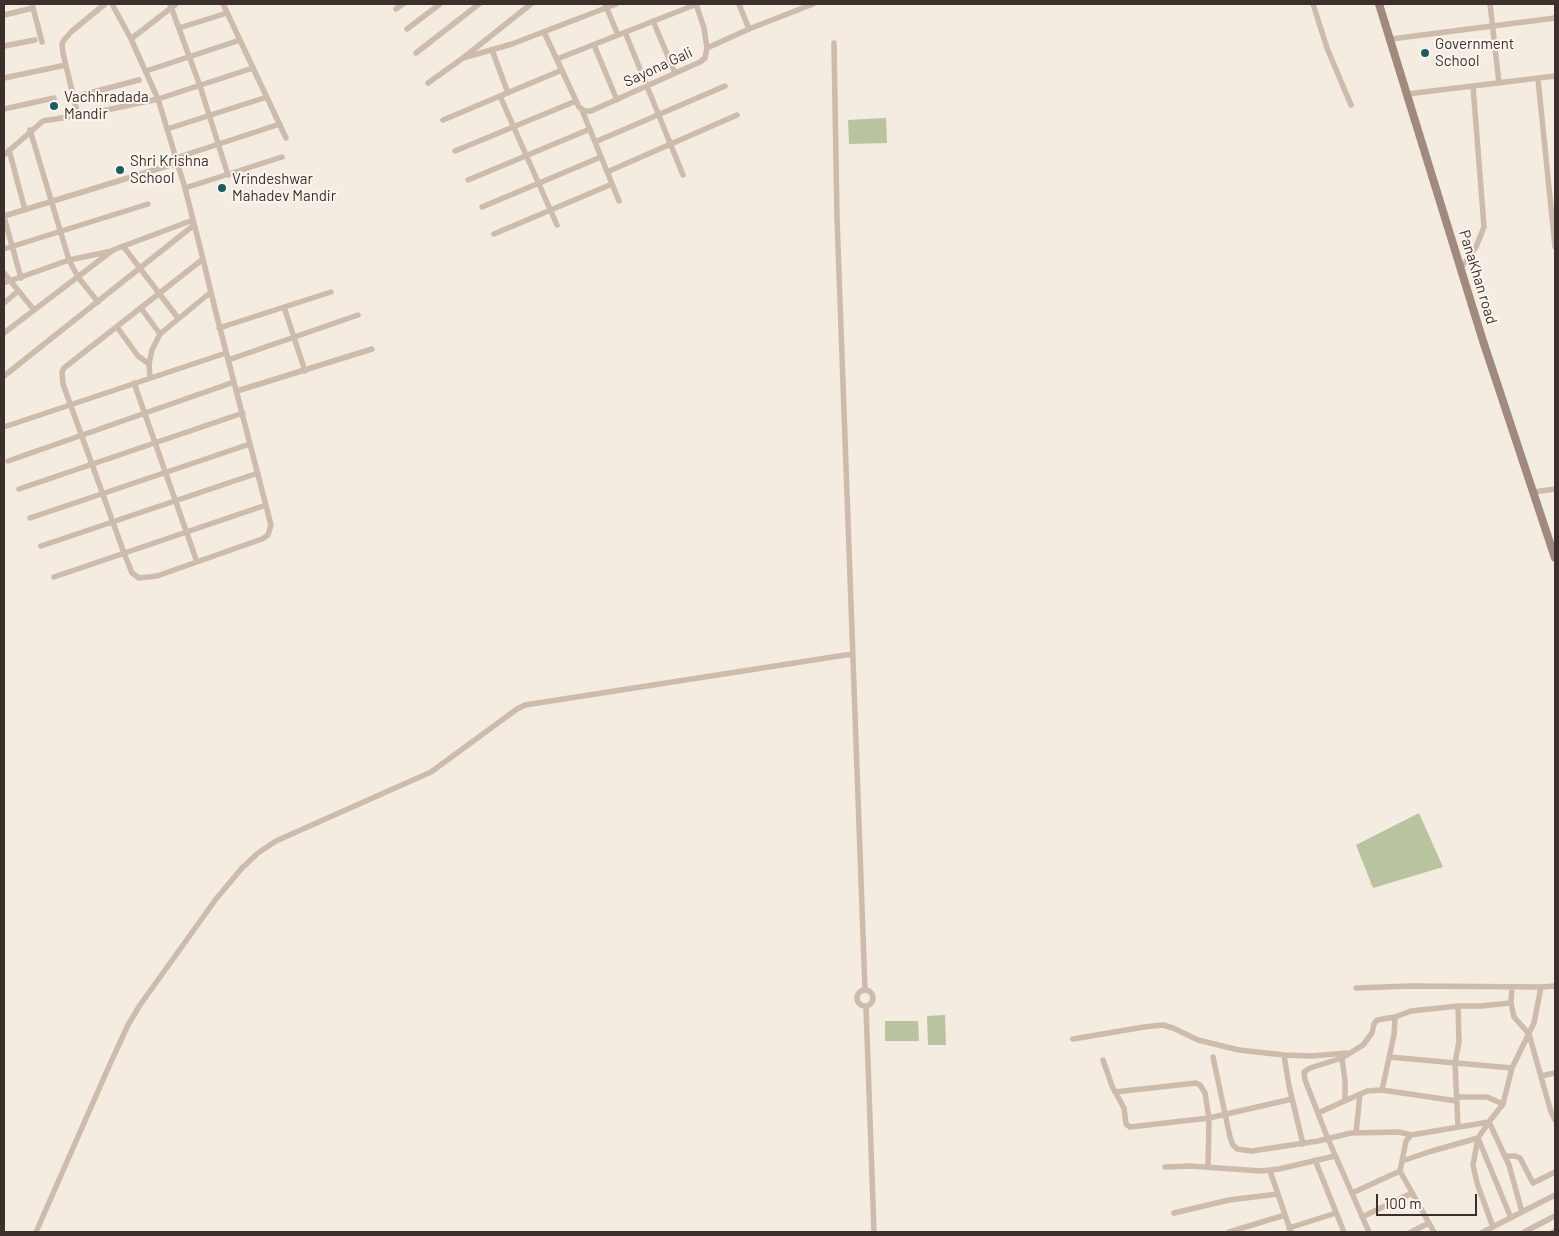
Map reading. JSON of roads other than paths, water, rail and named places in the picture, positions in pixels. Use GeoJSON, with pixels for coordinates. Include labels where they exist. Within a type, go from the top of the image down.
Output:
{"type":"FeatureCollection","features":[{"type":"Feature","properties":{"kind":"street"},"geometry":{"type":"LineString","coordinates":[[78,116],[62,44],[64,40],[105,4]]}},
{"type":"Feature","properties":{"kind":"street"},"geometry":{"type":"LineString","coordinates":[[112,4],[131,39],[158,99],[177,160],[185,188],[203,260],[219,328],[271,526],[268,535],[260,540],[157,576],[138,578],[132,573],[112,522],[70,405],[63,384],[62,372],[64,368],[203,260]]}},
{"type":"Feature","properties":{"kind":"street"},"geometry":{"type":"LineString","coordinates":[[223,4],[286,138]]}},
{"type":"Feature","properties":{"kind":"street"},"geometry":{"type":"LineString","coordinates":[[396,9],[403,4]]}},
{"type":"Feature","properties":{"kind":"street"},"geometry":{"type":"LineString","coordinates":[[407,30],[440,4]]}},
{"type":"Feature","properties":{"kind":"street"},"geometry":{"type":"LineString","coordinates":[[416,53],[479,4]]}},
{"type":"Feature","properties":{"kind":"street"},"geometry":{"type":"LineString","coordinates":[[428,83],[531,4]]}},
{"type":"Feature","properties":{"kind":"street"},"geometry":{"type":"LineString","coordinates":[[463,58],[544,32],[606,6],[616,4]]}},
{"type":"Feature","properties":{"kind":"street"},"geometry":{"type":"LineString","coordinates":[[557,59],[696,4]]}},
{"type":"Feature","properties":{"kind":"street","name":"Sayona Gali"},"geometry":{"type":"LineString","coordinates":[[582,110],[597,109],[705,58],[708,48],[696,4]]}},
{"type":"Feature","properties":{"kind":"street"},"geometry":{"type":"LineString","coordinates":[[739,4],[749,29]]}},
{"type":"Feature","properties":{"kind":"street"},"geometry":{"type":"LineString","coordinates":[[708,48],[749,29],[813,4]]}},
{"type":"Feature","properties":{"kind":"street"},"geometry":{"type":"LineString","coordinates":[[1313,4],[1327,48],[1351,105]]}},
{"type":"Feature","properties":{"kind":"street","name":"PanaKhan road"},"geometry":{"type":"LineString","coordinates":[[1379,4],[1461,268],[1534,492],[1554,547],[1555,558]]}},
{"type":"Feature","properties":{"kind":"street"},"geometry":{"type":"LineString","coordinates":[[1490,4],[1499,83]]}},
{"type":"Feature","properties":{"kind":"street"},"geometry":{"type":"LineString","coordinates":[[131,39],[173,5],[228,175]]}},
{"type":"Feature","properties":{"kind":"street"},"geometry":{"type":"LineString","coordinates":[[4,15],[33,6],[42,42]]}},
{"type":"Feature","properties":{"kind":"street"},"geometry":{"type":"LineString","coordinates":[[606,6],[618,35]]}},
{"type":"Feature","properties":{"kind":"street"},"geometry":{"type":"LineString","coordinates":[[179,28],[227,13]]}},
{"type":"Feature","properties":{"kind":"street"},"geometry":{"type":"LineString","coordinates":[[1390,39],[1555,18]]}},
{"type":"Feature","properties":{"kind":"street"},"geometry":{"type":"LineString","coordinates":[[653,21],[675,73]]}},
{"type":"Feature","properties":{"kind":"street"},"geometry":{"type":"LineString","coordinates":[[544,32],[582,110],[619,201]]}},
{"type":"Feature","properties":{"kind":"street"},"geometry":{"type":"LineString","coordinates":[[625,32],[684,175]]}},
{"type":"Feature","properties":{"kind":"street"},"geometry":{"type":"LineString","coordinates":[[4,46],[35,40]]}},
{"type":"Feature","properties":{"kind":"street"},"geometry":{"type":"LineString","coordinates":[[146,71],[240,40]]}},
{"type":"Feature","properties":{"kind":"street"},"geometry":{"type":"LineString","coordinates":[[834,43],[837,218],[865,990]]}},
{"type":"Feature","properties":{"kind":"street"},"geometry":{"type":"LineString","coordinates":[[594,44],[616,100]]}},
{"type":"Feature","properties":{"kind":"street"},"geometry":{"type":"LineString","coordinates":[[492,50],[508,93]]}},
{"type":"Feature","properties":{"kind":"street"},"geometry":{"type":"LineString","coordinates":[[4,78],[66,65]]}},
{"type":"Feature","properties":{"kind":"street"},"geometry":{"type":"LineString","coordinates":[[25,210],[6,152],[42,121],[78,116],[158,99],[253,68]]}},
{"type":"Feature","properties":{"kind":"street"},"geometry":{"type":"LineString","coordinates":[[443,120],[562,70]]}},
{"type":"Feature","properties":{"kind":"street"},"geometry":{"type":"LineString","coordinates":[[1407,94],[1555,76]]}},
{"type":"Feature","properties":{"kind":"street"},"geometry":{"type":"LineString","coordinates":[[1538,79],[1555,244]]}},
{"type":"Feature","properties":{"kind":"street"},"geometry":{"type":"LineString","coordinates":[[74,97],[139,80]]}},
{"type":"Feature","properties":{"kind":"street"},"geometry":{"type":"LineString","coordinates":[[595,142],[725,86]]}},
{"type":"Feature","properties":{"kind":"street"},"geometry":{"type":"LineString","coordinates":[[1461,268],[1476,247],[1484,227],[1473,86]]}},
{"type":"Feature","properties":{"kind":"street"},"geometry":{"type":"LineString","coordinates":[[500,96],[557,225]]}},
{"type":"Feature","properties":{"kind":"street"},"geometry":{"type":"LineString","coordinates":[[167,129],[267,97]]}},
{"type":"Feature","properties":{"kind":"street"},"geometry":{"type":"LineString","coordinates":[[4,110],[54,98]]}},
{"type":"Feature","properties":{"kind":"street"},"geometry":{"type":"LineString","coordinates":[[455,151],[576,101]]}},
{"type":"Feature","properties":{"kind":"street"},"geometry":{"type":"LineString","coordinates":[[607,172],[737,115]]}},
{"type":"Feature","properties":{"kind":"street"},"geometry":{"type":"LineString","coordinates":[[22,278],[4,216],[177,160],[218,144],[280,124]]}},
{"type":"Feature","properties":{"kind":"street"},"geometry":{"type":"LineString","coordinates":[[468,180],[590,129]]}},
{"type":"Feature","properties":{"kind":"street"},"geometry":{"type":"LineString","coordinates":[[30,130],[69,260],[78,277],[98,302]]}},
{"type":"Feature","properties":{"kind":"street"},"geometry":{"type":"LineString","coordinates":[[482,207],[601,156]]}},
{"type":"Feature","properties":{"kind":"street"},"geometry":{"type":"LineString","coordinates":[[185,188],[282,157]]}},
{"type":"Feature","properties":{"kind":"street"},"geometry":{"type":"LineString","coordinates":[[494,234],[612,184]]}},
{"type":"Feature","properties":{"kind":"street"},"geometry":{"type":"LineString","coordinates":[[4,249],[148,204]]}},
{"type":"Feature","properties":{"kind":"street"},"geometry":{"type":"LineString","coordinates":[[7,283],[69,260],[113,250],[193,223]]}},
{"type":"Feature","properties":{"kind":"street"},"geometry":{"type":"LineString","coordinates":[[4,376],[141,268],[193,223]]}},
{"type":"Feature","properties":{"kind":"street"},"geometry":{"type":"LineString","coordinates":[[123,246],[178,318]]}},
{"type":"Feature","properties":{"kind":"street"},"geometry":{"type":"LineString","coordinates":[[4,333],[113,250]]}},
{"type":"Feature","properties":{"kind":"street"},"geometry":{"type":"LineString","coordinates":[[4,273],[7,283],[34,310]]}},
{"type":"Feature","properties":{"kind":"street"},"geometry":{"type":"LineString","coordinates":[[4,303],[18,292]]}},
{"type":"Feature","properties":{"kind":"street"},"geometry":{"type":"LineString","coordinates":[[150,378],[149,364],[154,343],[160,334],[210,292]]}},
{"type":"Feature","properties":{"kind":"street"},"geometry":{"type":"LineString","coordinates":[[219,328],[330,292]]}},
{"type":"Feature","properties":{"kind":"street"},"geometry":{"type":"LineString","coordinates":[[284,307],[304,371]]}},
{"type":"Feature","properties":{"kind":"street"},"geometry":{"type":"LineString","coordinates":[[141,308],[160,334]]}},
{"type":"Feature","properties":{"kind":"street"},"geometry":{"type":"LineString","coordinates":[[228,360],[358,315]]}},
{"type":"Feature","properties":{"kind":"street"},"geometry":{"type":"LineString","coordinates":[[117,327],[138,356],[149,364]]}},
{"type":"Feature","properties":{"kind":"street"},"geometry":{"type":"LineString","coordinates":[[236,392],[372,349]]}},
{"type":"Feature","properties":{"kind":"street"},"geometry":{"type":"LineString","coordinates":[[4,427],[226,352]]}},
{"type":"Feature","properties":{"kind":"street"},"geometry":{"type":"LineString","coordinates":[[8,461],[234,382]]}},
{"type":"Feature","properties":{"kind":"street"},"geometry":{"type":"LineString","coordinates":[[134,383],[197,562]]}},
{"type":"Feature","properties":{"kind":"street"},"geometry":{"type":"LineString","coordinates":[[19,489],[243,414]]}},
{"type":"Feature","properties":{"kind":"street"},"geometry":{"type":"LineString","coordinates":[[30,518],[250,444]]}},
{"type":"Feature","properties":{"kind":"street"},"geometry":{"type":"LineString","coordinates":[[41,546],[258,473]]}},
{"type":"Feature","properties":{"kind":"street"},"geometry":{"type":"LineString","coordinates":[[1534,492],[1555,489]]}},
{"type":"Feature","properties":{"kind":"street"},"geometry":{"type":"LineString","coordinates":[[54,576],[266,504]]}},
{"type":"Feature","properties":{"kind":"street"},"geometry":{"type":"LineString","coordinates":[[36,1232],[113,1056],[140,1005],[216,899],[258,853],[276,840],[431,772],[516,709],[525,705],[852,654]]}},
{"type":"Feature","properties":{"kind":"street"},"geometry":{"type":"LineString","coordinates":[[1356,988],[1555,986]]}},
{"type":"Feature","properties":{"kind":"street"},"geometry":{"type":"LineString","coordinates":[[1512,987],[1514,1016],[1529,1034],[1551,1112],[1555,1120]]}},
{"type":"Feature","properties":{"kind":"street"},"geometry":{"type":"LineString","coordinates":[[1494,1227],[1473,1172],[1474,1157],[1478,1138],[1503,1104],[1512,1068],[1537,1013],[1541,987]]}},
{"type":"Feature","properties":{"kind":"street"},"geometry":{"type":"LineString","coordinates":[[865,990],[870,992],[873,998],[871,1004],[866,1006],[859,1004],[857,999],[858,994],[865,990]]}},
{"type":"Feature","properties":{"kind":"street"},"geometry":{"type":"LineString","coordinates":[[1369,1232],[1328,1139],[1305,1080],[1304,1072],[1310,1068],[1352,1053],[1368,1039],[1372,1033],[1375,1021],[1411,1011],[1512,1003]]}},
{"type":"Feature","properties":{"kind":"street"},"geometry":{"type":"LineString","coordinates":[[866,1006],[874,1232]]}},
{"type":"Feature","properties":{"kind":"street"},"geometry":{"type":"LineString","coordinates":[[1458,1006],[1459,1035],[1455,1063],[1458,1127]]}},
{"type":"Feature","properties":{"kind":"street"},"geometry":{"type":"LineString","coordinates":[[1382,1090],[1395,1017]]}},
{"type":"Feature","properties":{"kind":"street"},"geometry":{"type":"LineString","coordinates":[[1073,1040],[1163,1025],[1198,1040],[1239,1050],[1312,1056],[1352,1053]]}},
{"type":"Feature","properties":{"kind":"street"},"geometry":{"type":"LineString","coordinates":[[1284,1055],[1303,1144]]}},
{"type":"Feature","properties":{"kind":"street"},"geometry":{"type":"LineString","coordinates":[[1212,1057],[1233,1145],[1237,1149],[1252,1151],[1303,1144],[1356,1133],[1399,1132],[1411,1135],[1490,1122]]}},
{"type":"Feature","properties":{"kind":"street"},"geometry":{"type":"LineString","coordinates":[[1389,1057],[1512,1068]]}},
{"type":"Feature","properties":{"kind":"street"},"geometry":{"type":"LineString","coordinates":[[1342,1058],[1345,1101]]}},
{"type":"Feature","properties":{"kind":"street"},"geometry":{"type":"LineString","coordinates":[[1103,1060],[1115,1092],[1124,1108],[1126,1124],[1130,1127],[1209,1118],[1292,1099]]}},
{"type":"Feature","properties":{"kind":"street"},"geometry":{"type":"LineString","coordinates":[[1541,1076],[1555,1073]]}},
{"type":"Feature","properties":{"kind":"street"},"geometry":{"type":"LineString","coordinates":[[1115,1092],[1196,1083],[1203,1087],[1209,1118],[1208,1167]]}},
{"type":"Feature","properties":{"kind":"street"},"geometry":{"type":"LineString","coordinates":[[1318,1113],[1367,1090],[1457,1099],[1487,1097],[1503,1104]]}},
{"type":"Feature","properties":{"kind":"street"},"geometry":{"type":"LineString","coordinates":[[1356,1133],[1360,1094]]}},
{"type":"Feature","properties":{"kind":"street"},"geometry":{"type":"LineString","coordinates":[[1490,1122],[1505,1156],[1522,1212]]}},
{"type":"Feature","properties":{"kind":"street"},"geometry":{"type":"LineString","coordinates":[[1411,1135],[1406,1140],[1400,1172],[1434,1232]]}},
{"type":"Feature","properties":{"kind":"street"},"geometry":{"type":"LineString","coordinates":[[1402,1161],[1478,1138]]}},
{"type":"Feature","properties":{"kind":"street"},"geometry":{"type":"LineString","coordinates":[[1478,1138],[1512,1218]]}},
{"type":"Feature","properties":{"kind":"street"},"geometry":{"type":"LineString","coordinates":[[1165,1167],[1208,1167],[1270,1171],[1335,1156]]}},
{"type":"Feature","properties":{"kind":"street"},"geometry":{"type":"LineString","coordinates":[[1505,1156],[1520,1158],[1533,1183],[1555,1172]]}},
{"type":"Feature","properties":{"kind":"street"},"geometry":{"type":"LineString","coordinates":[[1315,1160],[1344,1232]]}},
{"type":"Feature","properties":{"kind":"street"},"geometry":{"type":"LineString","coordinates":[[1270,1171],[1290,1230],[1336,1213]]}},
{"type":"Feature","properties":{"kind":"street"},"geometry":{"type":"LineString","coordinates":[[1352,1193],[1400,1172]]}},
{"type":"Feature","properties":{"kind":"street"},"geometry":{"type":"LineString","coordinates":[[1362,1217],[1412,1193]]}},
{"type":"Feature","properties":{"kind":"street"},"geometry":{"type":"LineString","coordinates":[[1174,1213],[1229,1200],[1278,1194]]}},
{"type":"Feature","properties":{"kind":"street"},"geometry":{"type":"LineString","coordinates":[[1483,1232],[1555,1195]]}},
{"type":"Feature","properties":{"kind":"street"},"geometry":{"type":"LineString","coordinates":[[1229,1232],[1285,1215]]}},
{"type":"Feature","properties":{"kind":"street"},"geometry":{"type":"LineString","coordinates":[[1528,1231],[1555,1216]]}},
{"type":"Feature","properties":{"kind":"street"},"geometry":{"type":"LineString","coordinates":[[1411,1232],[1429,1223]]}},
{"type":"Feature","properties":{"kind":"place","name":"Government School"},"geometry":{"type":"Point","coordinates":[1425,53]}},
{"type":"Feature","properties":{"kind":"place","name":"Vachhradada Mandir"},"geometry":{"type":"Point","coordinates":[54,106]}},
{"type":"Feature","properties":{"kind":"place","name":"Shri Krishna School"},"geometry":{"type":"Point","coordinates":[120,170]}},
{"type":"Feature","properties":{"kind":"place","name":"Vrindeshwar Mahadev Mandir"},"geometry":{"type":"Point","coordinates":[222,188]}}]}
